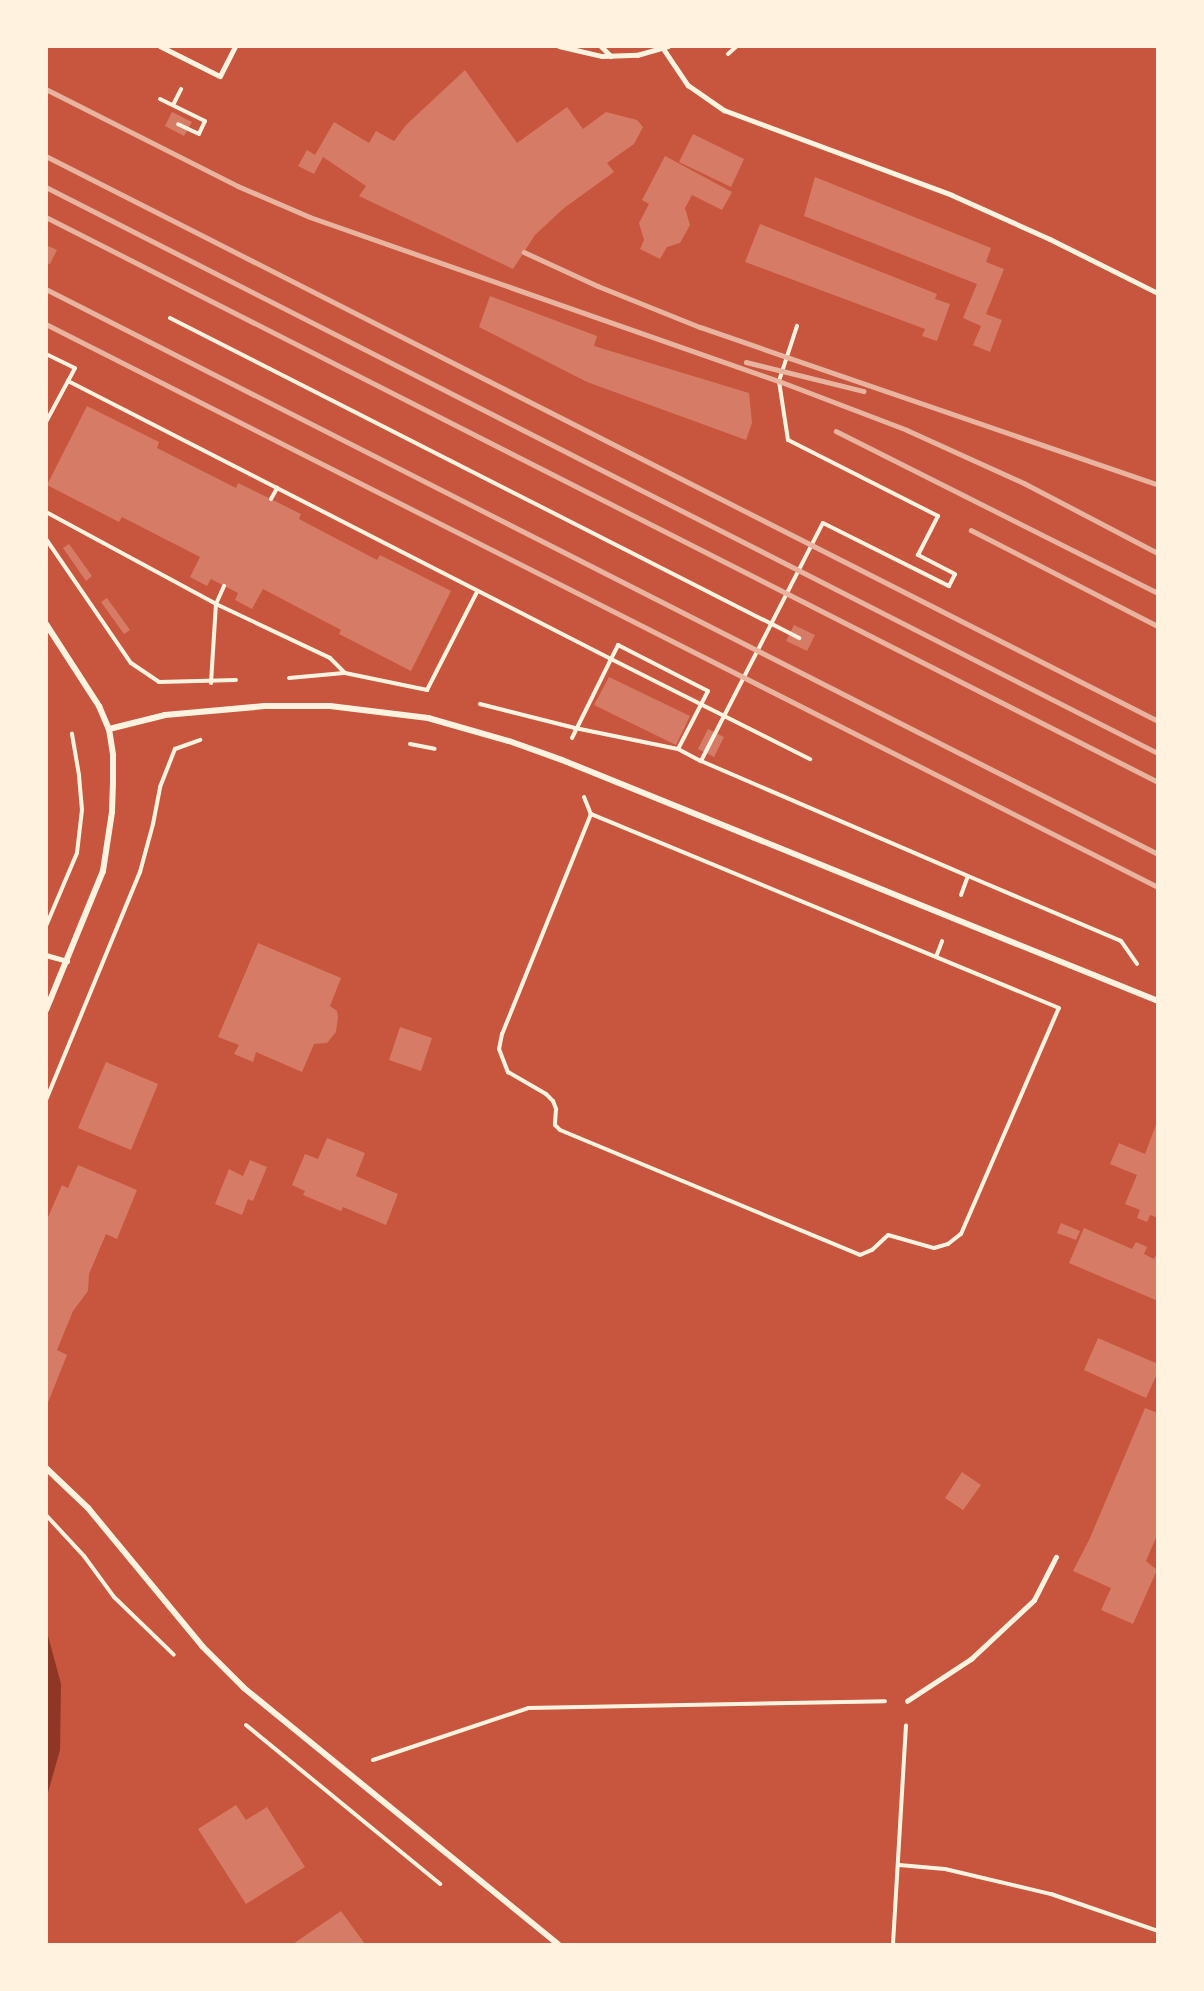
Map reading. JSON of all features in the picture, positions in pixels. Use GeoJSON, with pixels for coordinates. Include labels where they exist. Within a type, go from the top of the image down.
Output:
{"type":"FeatureCollection","features":[{"type":"Feature","properties":{"kind":"street"},"geometry":{"type":"LineString","coordinates":[[46,624],[99,706],[109,729],[113,782],[109,840],[103,871],[46,1010]]}},
{"type":"Feature","properties":{"kind":"street"},"geometry":{"type":"LineString","coordinates":[[109,729],[165,715],[265,706],[330,706],[428,718],[509,741],[562,760],[1158,1001]]}},
{"type":"Feature","properties":{"kind":"street"},"geometry":{"type":"LineString","coordinates":[[46,1468],[88,1508],[223,1668],[558,1944]]}},
{"type":"Feature","properties":{"kind":"lane"},"geometry":{"type":"LineString","coordinates":[[160,46],[220,76],[235,46]]}},
{"type":"Feature","properties":{"kind":"lane"},"geometry":{"type":"LineString","coordinates":[[559,46],[584,54],[611,56],[637,55],[666,47],[688,85],[724,110],[952,195],[1050,239],[1158,293]]}},
{"type":"Feature","properties":{"kind":"lane"},"geometry":{"type":"LineString","coordinates":[[601,46],[611,56]]}},
{"type":"Feature","properties":{"kind":"lane"},"geometry":{"type":"LineString","coordinates":[[46,955],[67,962]]}},
{"type":"Feature","properties":{"kind":"lane"},"geometry":{"type":"LineString","coordinates":[[907,1701],[971,1659],[1034,1600],[1056,1557]]}},
{"type":"Feature","properties":{"kind":"path"},"geometry":{"type":"LineString","coordinates":[[728,54],[737,46]]}},
{"type":"Feature","properties":{"kind":"path"},"geometry":{"type":"LineString","coordinates":[[173,105],[181,89]]}},
{"type":"Feature","properties":{"kind":"path"},"geometry":{"type":"LineString","coordinates":[[160,99],[205,122],[199,134],[178,124]]}},
{"type":"Feature","properties":{"kind":"path"},"geometry":{"type":"LineString","coordinates":[[170,318],[799,638]]}},
{"type":"Feature","properties":{"kind":"path"},"geometry":{"type":"LineString","coordinates":[[701,761],[823,523],[950,586],[955,574],[918,555],[938,516],[788,440],[779,381],[797,326]]}},
{"type":"Feature","properties":{"kind":"path"},"geometry":{"type":"LineString","coordinates":[[46,354],[75,368],[46,422]]}},
{"type":"Feature","properties":{"kind":"path"},"geometry":{"type":"LineString","coordinates":[[68,381],[276,489],[810,759]]}},
{"type":"Feature","properties":{"kind":"path"},"geometry":{"type":"LineString","coordinates":[[271,499],[276,489]]}},
{"type":"Feature","properties":{"kind":"path"},"geometry":{"type":"LineString","coordinates":[[46,512],[216,604],[330,658],[345,673]]}},
{"type":"Feature","properties":{"kind":"path"},"geometry":{"type":"LineString","coordinates":[[46,539],[131,663],[159,682],[245,680]]}},
{"type":"Feature","properties":{"kind":"path"},"geometry":{"type":"LineString","coordinates":[[212,690],[216,604],[224,586]]}},
{"type":"Feature","properties":{"kind":"path"},"geometry":{"type":"LineString","coordinates":[[427,690],[477,591]]}},
{"type":"Feature","properties":{"kind":"path"},"geometry":{"type":"LineString","coordinates":[[562,760],[618,645],[708,691],[678,749]]}},
{"type":"Feature","properties":{"kind":"path"},"geometry":{"type":"LineString","coordinates":[[279,678],[345,673],[439,693]]}},
{"type":"Feature","properties":{"kind":"path"},"geometry":{"type":"LineString","coordinates":[[473,702],[576,728],[678,749],[701,761],[1121,941],[1138,965],[1148,969]]}},
{"type":"Feature","properties":{"kind":"path"},"geometry":{"type":"LineString","coordinates":[[46,926],[76,853],[82,810],[80,775],[72,734]]}},
{"type":"Feature","properties":{"kind":"path"},"geometry":{"type":"LineString","coordinates":[[46,1100],[140,872],[153,824],[159,787],[175,750],[190,742],[208,738]]}},
{"type":"Feature","properties":{"kind":"path"},"geometry":{"type":"LineString","coordinates":[[405,743],[440,750]]}},
{"type":"Feature","properties":{"kind":"path"},"geometry":{"type":"LineString","coordinates":[[579,794],[585,797],[591,814],[502,1034],[500,1049],[508,1072],[546,1094],[553,1101],[556,1109],[555,1125],[560,1130],[860,1255],[872,1250],[888,1235],[934,1248],[948,1244],[962,1234],[1059,1008],[591,814]]}},
{"type":"Feature","properties":{"kind":"path"},"geometry":{"type":"LineString","coordinates":[[936,957],[968,876]]}},
{"type":"Feature","properties":{"kind":"path"},"geometry":{"type":"LineString","coordinates":[[118,901],[126,905]]}},
{"type":"Feature","properties":{"kind":"path"},"geometry":{"type":"LineString","coordinates":[[344,1769],[528,1708],[907,1701],[893,1944]]}},
{"type":"Feature","properties":{"kind":"path"},"geometry":{"type":"LineString","coordinates":[[898,1864],[945,1869],[1051,1894],[1158,1931]]}},
{"type":"Feature","properties":{"kind":"shaded area"},"geometry":{"type":"Polygon","coordinates":[[[47,1632],[61,1684],[60,1750],[47,1796],[47,1632]]]}},
{"type":"Feature","properties":{"kind":"building"},"geometry":{"type":"Polygon","coordinates":[[[465,70],[517,143],[567,107],[583,129],[606,112],[637,120],[643,127],[634,144],[607,163],[614,172],[564,208],[535,235],[513,269],[359,196],[366,186],[323,157],[314,174],[298,166],[307,150],[315,155],[334,122],[369,143],[376,131],[394,141],[406,125],[465,70]]]}},
{"type":"Feature","properties":{"kind":"building"},"geometry":{"type":"Polygon","coordinates":[[[172,112],[192,122],[184,136],[165,126],[172,112]]]}},
{"type":"Feature","properties":{"kind":"building"},"geometry":{"type":"Polygon","coordinates":[[[693,134],[744,159],[731,187],[679,162],[693,134]]]}},
{"type":"Feature","properties":{"kind":"building"},"geometry":{"type":"Polygon","coordinates":[[[665,156],[732,192],[722,210],[692,195],[685,208],[690,225],[680,243],[667,247],[660,259],[640,249],[644,240],[639,223],[649,204],[642,200],[665,156]]]}},
{"type":"Feature","properties":{"kind":"building"},"geometry":{"type":"Polygon","coordinates":[[[815,177],[991,248],[986,262],[1004,269],[986,314],[1002,320],[990,352],[973,345],[981,326],[963,318],[977,284],[804,216],[815,177]]]}},
{"type":"Feature","properties":{"kind":"building"},"geometry":{"type":"Polygon","coordinates":[[[760,224],[937,294],[935,299],[950,304],[937,341],[922,336],[925,329],[745,262],[760,224]]]}},
{"type":"Feature","properties":{"kind":"building"},"geometry":{"type":"Polygon","coordinates":[[[46,245],[57,250],[50,264],[46,263],[46,245]]]}},
{"type":"Feature","properties":{"kind":"building"},"geometry":{"type":"Polygon","coordinates":[[[490,296],[597,336],[594,346],[749,393],[752,423],[746,440],[587,382],[479,327],[490,296]]]}},
{"type":"Feature","properties":{"kind":"building"},"geometry":{"type":"Polygon","coordinates":[[[87,406],[159,442],[157,448],[236,488],[238,483],[301,514],[299,519],[377,560],[380,555],[451,591],[411,671],[339,634],[341,630],[263,589],[252,609],[235,600],[238,593],[211,579],[207,586],[190,577],[200,557],[122,517],[119,522],[47,485],[87,406]]]}},
{"type":"Feature","properties":{"kind":"building"},"geometry":{"type":"Polygon","coordinates":[[[69,544],[92,576],[86,581],[63,548],[69,544]]]}},
{"type":"Feature","properties":{"kind":"building"},"geometry":{"type":"Polygon","coordinates":[[[107,598],[130,630],[124,634],[101,602],[107,598]]]}},
{"type":"Feature","properties":{"kind":"building"},"geometry":{"type":"Polygon","coordinates":[[[794,625],[815,635],[807,651],[786,641],[794,625]]]}},
{"type":"Feature","properties":{"kind":"building"},"geometry":{"type":"Polygon","coordinates":[[[609,677],[690,716],[676,745],[594,705],[609,677]]]}},
{"type":"Feature","properties":{"kind":"building"},"geometry":{"type":"Polygon","coordinates":[[[708,729],[724,737],[714,757],[698,749],[708,729]]]}},
{"type":"Feature","properties":{"kind":"building"},"geometry":{"type":"Polygon","coordinates":[[[258,943],[341,978],[330,1006],[337,1011],[336,1032],[327,1043],[314,1044],[302,1072],[256,1052],[253,1062],[234,1054],[239,1045],[218,1037],[258,943]]]}},
{"type":"Feature","properties":{"kind":"building"},"geometry":{"type":"Polygon","coordinates":[[[400,1027],[432,1038],[421,1071],[389,1060],[400,1027]]]}},
{"type":"Feature","properties":{"kind":"building"},"geometry":{"type":"Polygon","coordinates":[[[106,1062],[158,1084],[131,1150],[78,1128],[106,1062]]]}},
{"type":"Feature","properties":{"kind":"building"},"geometry":{"type":"Polygon","coordinates":[[[1157,1122],[1158,1218],[1150,1215],[1147,1222],[1137,1218],[1140,1210],[1125,1204],[1137,1175],[1110,1164],[1119,1143],[1145,1154],[1157,1122]]]}},
{"type":"Feature","properties":{"kind":"building"},"geometry":{"type":"Polygon","coordinates":[[[327,1138],[365,1153],[356,1176],[398,1194],[386,1225],[343,1207],[341,1211],[303,1195],[305,1191],[292,1185],[305,1154],[318,1159],[327,1138]]]}},
{"type":"Feature","properties":{"kind":"building"},"geometry":{"type":"Polygon","coordinates":[[[250,1160],[267,1167],[253,1201],[248,1199],[242,1215],[215,1204],[229,1169],[243,1176],[250,1160]]]}},
{"type":"Feature","properties":{"kind":"building"},"geometry":{"type":"Polygon","coordinates":[[[78,1165],[137,1190],[117,1239],[106,1234],[89,1274],[88,1291],[73,1311],[57,1350],[67,1355],[47,1405],[46,1222],[62,1185],[68,1188],[78,1165]]]}},
{"type":"Feature","properties":{"kind":"building"},"geometry":{"type":"Polygon","coordinates":[[[1061,1223],[1080,1231],[1076,1240],[1057,1233],[1061,1223]]]}},
{"type":"Feature","properties":{"kind":"building"},"geometry":{"type":"Polygon","coordinates":[[[1084,1228],[1132,1249],[1136,1242],[1147,1247],[1144,1254],[1154,1259],[1158,1250],[1158,1301],[1069,1263],[1084,1228]]]}},
{"type":"Feature","properties":{"kind":"building"},"geometry":{"type":"Polygon","coordinates":[[[1098,1338],[1158,1364],[1158,1372],[1146,1398],[1084,1370],[1098,1338]]]}},
{"type":"Feature","properties":{"kind":"building"},"geometry":{"type":"Polygon","coordinates":[[[1145,1408],[1158,1413],[1158,1533],[1146,1561],[1157,1570],[1133,1624],[1101,1610],[1111,1588],[1073,1571],[1090,1538],[1145,1408]]]}},
{"type":"Feature","properties":{"kind":"building"},"geometry":{"type":"Polygon","coordinates":[[[962,1472],[981,1485],[963,1510],[945,1498],[962,1472]]]}},
{"type":"Feature","properties":{"kind":"building"},"geometry":{"type":"Polygon","coordinates":[[[236,1805],[246,1820],[267,1807],[305,1867],[246,1904],[198,1829],[236,1805]]]}},
{"type":"Feature","properties":{"kind":"building"},"geometry":{"type":"Polygon","coordinates":[[[341,1911],[365,1944],[293,1944],[341,1911]]]}},
{"type":"Feature","properties":{"kind":"railway"},"geometry":{"type":"LineString","coordinates":[[46,89],[238,186],[310,217],[779,381],[907,430],[1024,483],[1158,553]]}},
{"type":"Feature","properties":{"kind":"railway"},"geometry":{"type":"LineString","coordinates":[[46,156],[1158,721]]}},
{"type":"Feature","properties":{"kind":"railway"},"geometry":{"type":"LineString","coordinates":[[46,187],[1158,753]]}},
{"type":"Feature","properties":{"kind":"railway"},"geometry":{"type":"LineString","coordinates":[[46,217],[1158,782]]}},
{"type":"Feature","properties":{"kind":"railway"},"geometry":{"type":"LineString","coordinates":[[524,252],[598,286],[700,327],[1158,485]]}},
{"type":"Feature","properties":{"kind":"railway"},"geometry":{"type":"LineString","coordinates":[[46,289],[1158,854]]}},
{"type":"Feature","properties":{"kind":"railway"},"geometry":{"type":"LineString","coordinates":[[46,324],[1158,887]]}},
{"type":"Feature","properties":{"kind":"railway"},"geometry":{"type":"LineString","coordinates":[[746,362],[863,391]]}},
{"type":"Feature","properties":{"kind":"railway"},"geometry":{"type":"LineString","coordinates":[[836,431],[1158,593]]}},
{"type":"Feature","properties":{"kind":"railway"},"geometry":{"type":"LineString","coordinates":[[971,530],[1158,626]]}}]}
